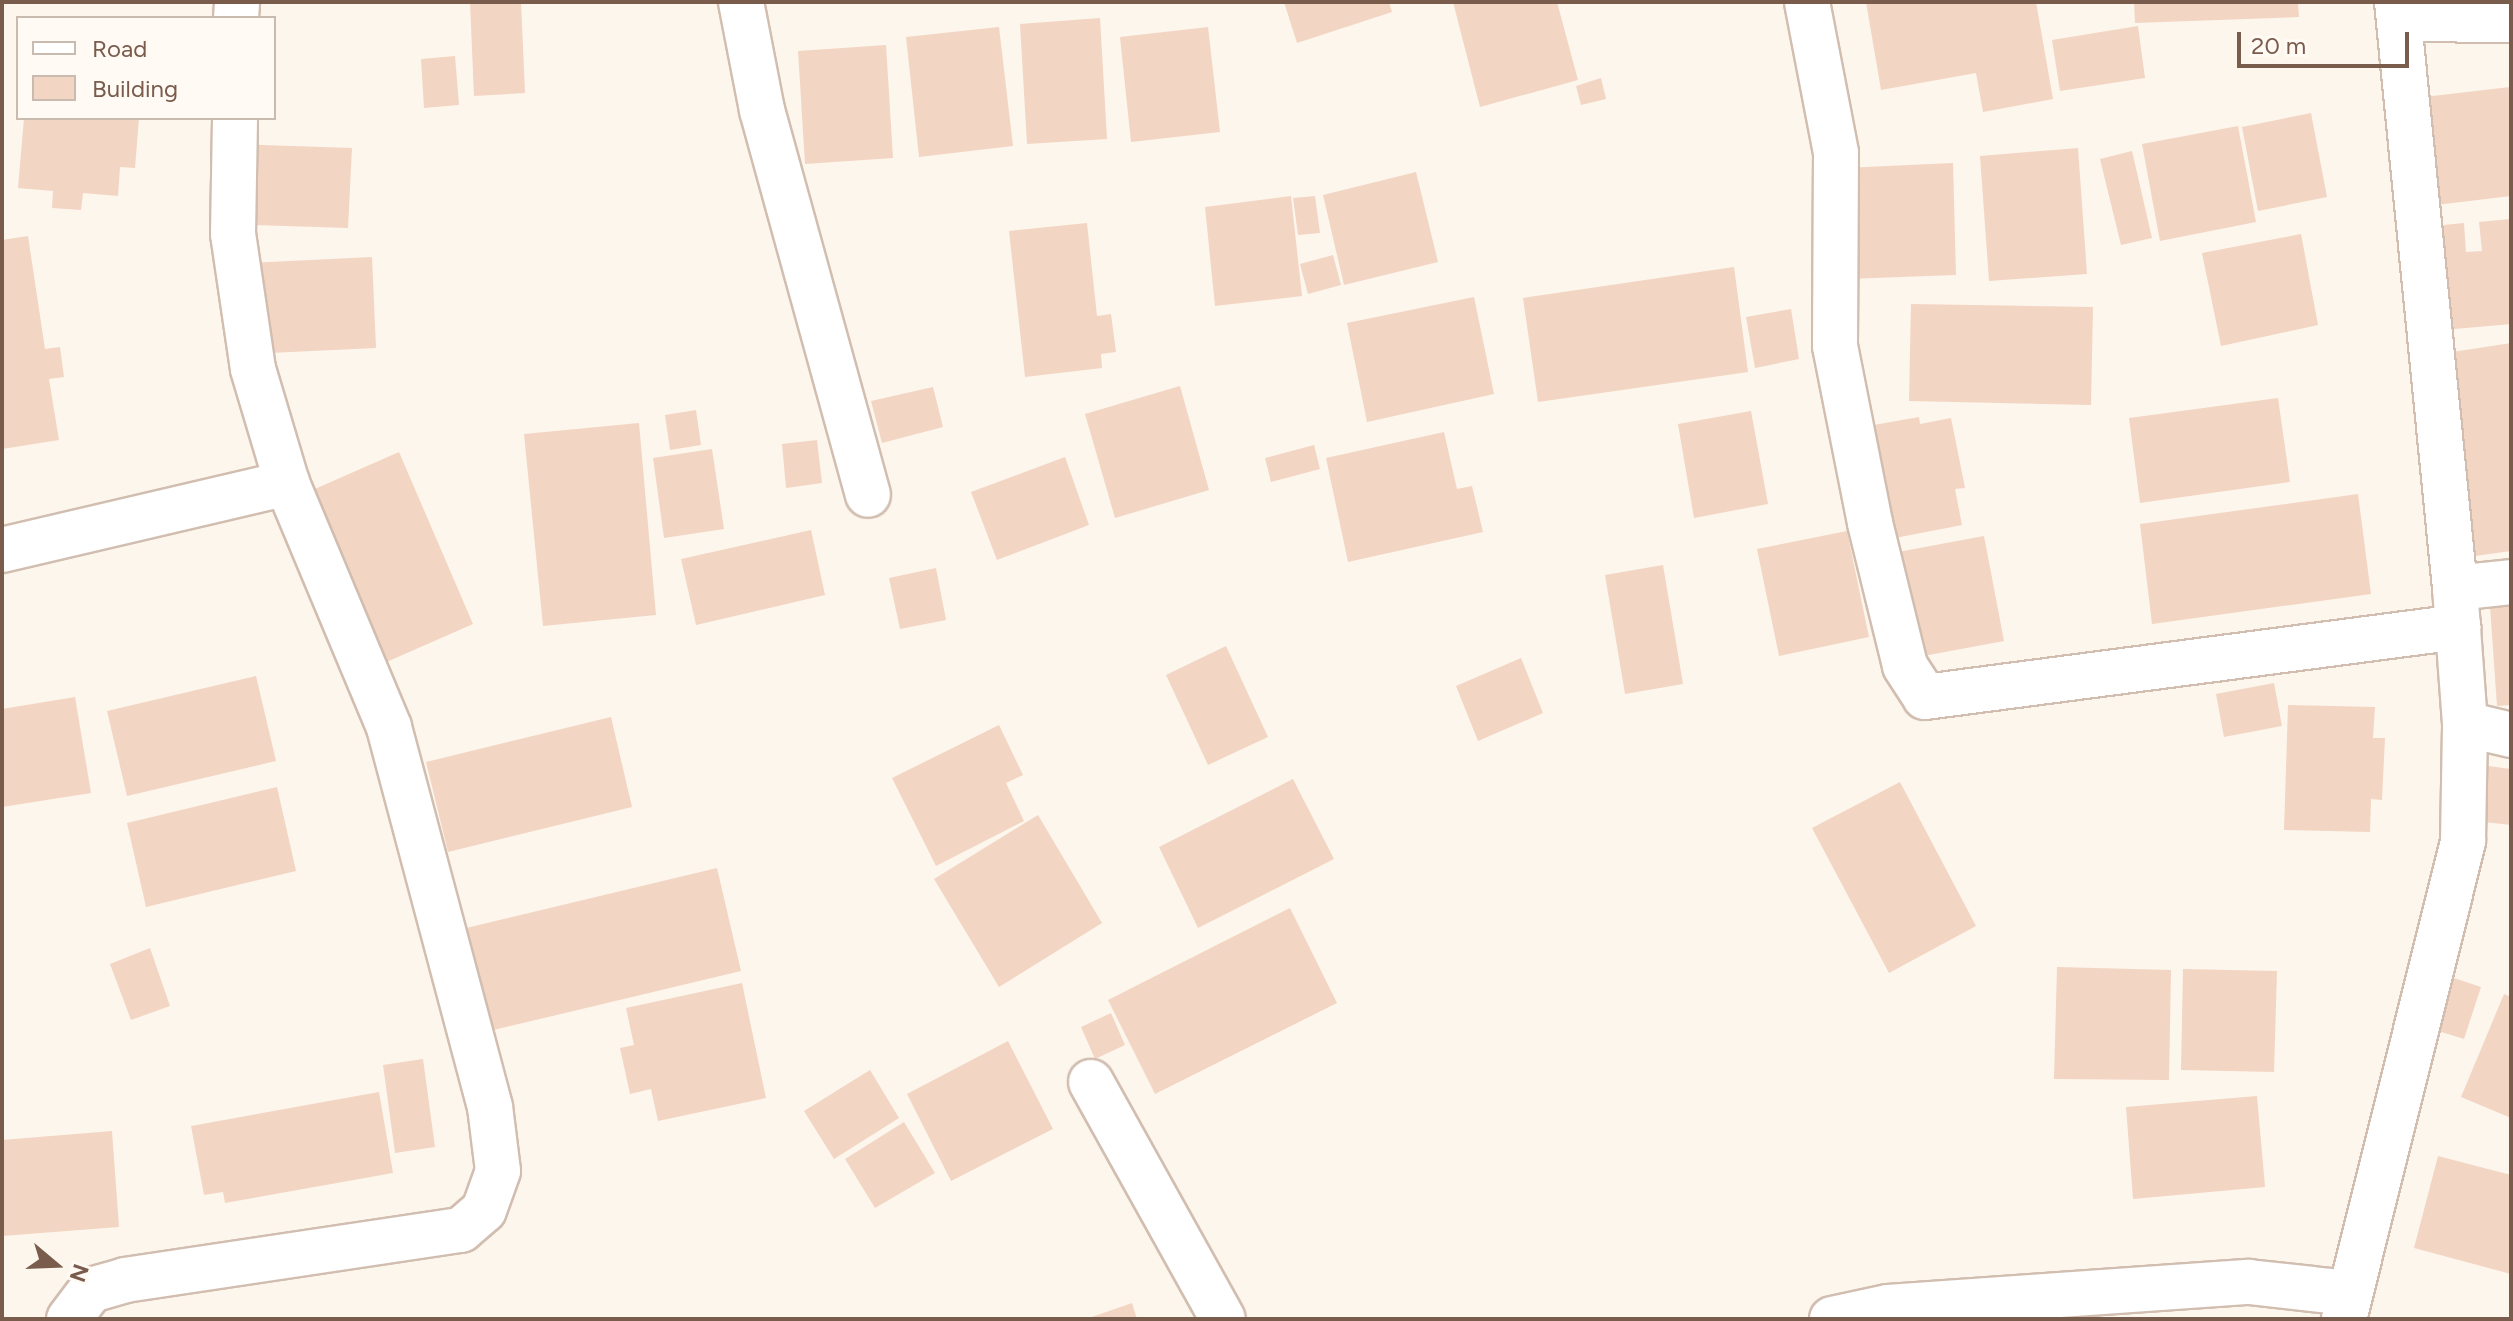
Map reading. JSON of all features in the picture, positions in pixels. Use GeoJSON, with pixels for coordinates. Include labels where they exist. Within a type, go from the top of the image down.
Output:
{"type":"FeatureCollection","features":[{"type":"Feature","properties":{"kind":"street"},"geometry":{"type":"LineString","coordinates":[[741,2],[762,110],[868,495]]}},
{"type":"Feature","properties":{"kind":"street"},"geometry":{"type":"LineString","coordinates":[[1807,2],[1836,153],[1835,346],[1870,523],[1905,666],[1925,697],[2456,608],[2511,582]]}},
{"type":"Feature","properties":{"kind":"street"},"geometry":{"type":"LineString","coordinates":[[1832,1319],[1888,1307],[2249,1282],[2346,1306],[2429,991],[2463,841],[2465,724],[2456,608],[2398,11],[2511,20]]}},
{"type":"Feature","properties":{"kind":"street"},"geometry":{"type":"LineString","coordinates":[[69,1319],[91,1290],[125,1280],[461,1230],[484,1210],[498,1171],[490,1107],[389,727],[287,483],[253,369],[233,234],[235,120]]}},
{"type":"Feature","properties":{"kind":"street"},"geometry":{"type":"LineString","coordinates":[[2,550],[287,483]]}},
{"type":"Feature","properties":{"kind":"street"},"geometry":{"type":"LineString","coordinates":[[2465,724],[2511,735]]}},
{"type":"Feature","properties":{"kind":"street"},"geometry":{"type":"LineString","coordinates":[[1091,1082],[1223,1319]]}},
{"type":"Feature","properties":{"kind":"building"},"geometry":{"type":"Polygon","coordinates":[[[470,2],[521,2],[525,93],[474,96],[470,2]]]}},
{"type":"Feature","properties":{"kind":"building"},"geometry":{"type":"Polygon","coordinates":[[[1284,2],[1389,2],[1392,12],[1297,43],[1284,2]]]}},
{"type":"Feature","properties":{"kind":"building"},"geometry":{"type":"Polygon","coordinates":[[[1453,2],[1557,2],[1578,80],[1480,107],[1453,2]]]}},
{"type":"Feature","properties":{"kind":"building"},"geometry":{"type":"Polygon","coordinates":[[[1866,2],[2036,2],[2053,99],[1983,112],[1976,73],[1881,90],[1866,2]]]}},
{"type":"Feature","properties":{"kind":"building"},"geometry":{"type":"Polygon","coordinates":[[[2134,2],[2298,2],[2299,17],[2135,23],[2134,2]]]}},
{"type":"Feature","properties":{"kind":"building"},"geometry":{"type":"Polygon","coordinates":[[[1100,18],[1107,139],[1027,144],[1020,24],[1100,18]]]}},
{"type":"Feature","properties":{"kind":"building"},"geometry":{"type":"Polygon","coordinates":[[[2138,26],[2145,78],[2060,91],[2052,40],[2138,26]]]}},
{"type":"Feature","properties":{"kind":"building"},"geometry":{"type":"Polygon","coordinates":[[[999,27],[1013,146],[919,157],[906,37],[999,27]]]}},
{"type":"Feature","properties":{"kind":"building"},"geometry":{"type":"Polygon","coordinates":[[[1208,27],[1220,132],[1131,142],[1120,37],[1208,27]]]}},
{"type":"Feature","properties":{"kind":"building"},"geometry":{"type":"Polygon","coordinates":[[[886,45],[893,158],[805,164],[798,51],[886,45]]]}},
{"type":"Feature","properties":{"kind":"building"},"geometry":{"type":"Polygon","coordinates":[[[455,56],[459,105],[424,108],[421,59],[455,56]]]}},
{"type":"Feature","properties":{"kind":"building"},"geometry":{"type":"Polygon","coordinates":[[[1601,78],[1606,99],[1581,105],[1576,86],[1601,78]]]}},
{"type":"Feature","properties":{"kind":"building"},"geometry":{"type":"Polygon","coordinates":[[[2510,87],[2511,196],[2436,205],[2424,97],[2510,87]]]}},
{"type":"Feature","properties":{"kind":"building"},"geometry":{"type":"Polygon","coordinates":[[[2311,113],[2327,197],[2258,211],[2242,127],[2311,113]]]}},
{"type":"Feature","properties":{"kind":"building"},"geometry":{"type":"Polygon","coordinates":[[[24,120],[139,120],[135,168],[120,167],[118,196],[83,193],[81,210],[52,208],[53,191],[18,188],[24,120]]]}},
{"type":"Feature","properties":{"kind":"building"},"geometry":{"type":"Polygon","coordinates":[[[2238,126],[2256,222],[2160,241],[2142,144],[2238,126]]]}},
{"type":"Feature","properties":{"kind":"building"},"geometry":{"type":"Polygon","coordinates":[[[231,144],[352,148],[348,228],[227,224],[231,144]]]}},
{"type":"Feature","properties":{"kind":"building"},"geometry":{"type":"Polygon","coordinates":[[[2078,148],[2087,274],[1989,281],[1980,156],[2078,148]]]}},
{"type":"Feature","properties":{"kind":"building"},"geometry":{"type":"Polygon","coordinates":[[[2132,151],[2152,238],[2121,245],[2100,159],[2132,151]]]}},
{"type":"Feature","properties":{"kind":"building"},"geometry":{"type":"Polygon","coordinates":[[[1953,163],[1956,275],[1847,279],[1844,168],[1953,163]]]}},
{"type":"Feature","properties":{"kind":"building"},"geometry":{"type":"Polygon","coordinates":[[[1416,172],[1438,262],[1344,285],[1323,195],[1416,172]]]}},
{"type":"Feature","properties":{"kind":"building"},"geometry":{"type":"Polygon","coordinates":[[[1291,196],[1302,296],[1215,306],[1205,207],[1291,196]]]}},
{"type":"Feature","properties":{"kind":"building"},"geometry":{"type":"Polygon","coordinates":[[[1315,196],[1320,233],[1298,235],[1293,198],[1315,196]]]}},
{"type":"Feature","properties":{"kind":"building"},"geometry":{"type":"Polygon","coordinates":[[[2511,219],[2511,324],[2432,331],[2423,227],[2464,223],[2466,252],[2482,251],[2479,222],[2511,219]]]}},
{"type":"Feature","properties":{"kind":"building"},"geometry":{"type":"Polygon","coordinates":[[[1087,223],[1097,316],[1111,314],[1116,352],[1101,354],[1102,368],[1025,377],[1009,231],[1087,223]]]}},
{"type":"Feature","properties":{"kind":"building"},"geometry":{"type":"Polygon","coordinates":[[[2301,234],[2318,325],[2221,346],[2202,253],[2301,234]]]}},
{"type":"Feature","properties":{"kind":"building"},"geometry":{"type":"Polygon","coordinates":[[[28,236],[45,349],[60,347],[64,377],[49,379],[59,440],[2,449],[2,240],[28,236]]]}},
{"type":"Feature","properties":{"kind":"building"},"geometry":{"type":"Polygon","coordinates":[[[1333,255],[1341,285],[1308,294],[1300,264],[1333,255]]]}},
{"type":"Feature","properties":{"kind":"building"},"geometry":{"type":"Polygon","coordinates":[[[372,257],[376,348],[251,354],[247,263],[372,257]]]}},
{"type":"Feature","properties":{"kind":"building"},"geometry":{"type":"Polygon","coordinates":[[[1734,267],[1748,372],[1538,402],[1523,298],[1734,267]]]}},
{"type":"Feature","properties":{"kind":"building"},"geometry":{"type":"Polygon","coordinates":[[[1474,297],[1494,394],[1367,422],[1347,323],[1474,297]]]}},
{"type":"Feature","properties":{"kind":"building"},"geometry":{"type":"Polygon","coordinates":[[[1911,304],[2093,307],[2091,405],[1909,401],[1911,304]]]}},
{"type":"Feature","properties":{"kind":"building"},"geometry":{"type":"Polygon","coordinates":[[[1791,309],[1799,359],[1755,368],[1746,317],[1791,309]]]}},
{"type":"Feature","properties":{"kind":"building"},"geometry":{"type":"Polygon","coordinates":[[[2511,343],[2511,551],[2475,556],[2446,353],[2511,343]]]}},
{"type":"Feature","properties":{"kind":"building"},"geometry":{"type":"Polygon","coordinates":[[[1180,386],[1209,490],[1115,518],[1085,414],[1180,386]]]}},
{"type":"Feature","properties":{"kind":"building"},"geometry":{"type":"Polygon","coordinates":[[[933,387],[943,427],[882,443],[871,401],[933,387]]]}},
{"type":"Feature","properties":{"kind":"building"},"geometry":{"type":"Polygon","coordinates":[[[2278,398],[2290,482],[2140,503],[2129,418],[2278,398]]]}},
{"type":"Feature","properties":{"kind":"building"},"geometry":{"type":"Polygon","coordinates":[[[696,410],[701,445],[670,450],[665,415],[696,410]]]}},
{"type":"Feature","properties":{"kind":"building"},"geometry":{"type":"Polygon","coordinates":[[[1751,411],[1768,504],[1694,518],[1678,424],[1751,411]]]}},
{"type":"Feature","properties":{"kind":"building"},"geometry":{"type":"Polygon","coordinates":[[[1919,417],[1920,424],[1951,418],[1965,488],[1955,489],[1962,525],[1890,539],[1868,426],[1919,417]]]}},
{"type":"Feature","properties":{"kind":"building"},"geometry":{"type":"Polygon","coordinates":[[[639,423],[656,615],[543,626],[524,434],[639,423]]]}},
{"type":"Feature","properties":{"kind":"building"},"geometry":{"type":"Polygon","coordinates":[[[1444,432],[1457,489],[1472,486],[1483,532],[1348,562],[1326,458],[1444,432]]]}},
{"type":"Feature","properties":{"kind":"building"},"geometry":{"type":"Polygon","coordinates":[[[817,440],[822,483],[786,488],[782,444],[817,440]]]}},
{"type":"Feature","properties":{"kind":"building"},"geometry":{"type":"Polygon","coordinates":[[[1314,445],[1320,469],[1271,482],[1265,458],[1314,445]]]}},
{"type":"Feature","properties":{"kind":"building"},"geometry":{"type":"Polygon","coordinates":[[[712,449],[724,529],[664,538],[653,458],[712,449]]]}},
{"type":"Feature","properties":{"kind":"building"},"geometry":{"type":"Polygon","coordinates":[[[399,452],[473,624],[382,664],[308,492],[399,452]]]}},
{"type":"Feature","properties":{"kind":"building"},"geometry":{"type":"Polygon","coordinates":[[[1065,457],[1089,525],[997,560],[971,492],[1065,457]]]}},
{"type":"Feature","properties":{"kind":"building"},"geometry":{"type":"Polygon","coordinates":[[[2358,494],[2371,594],[2152,624],[2140,524],[2358,494]]]}},
{"type":"Feature","properties":{"kind":"building"},"geometry":{"type":"Polygon","coordinates":[[[811,530],[825,595],[696,625],[681,559],[811,530]]]}},
{"type":"Feature","properties":{"kind":"building"},"geometry":{"type":"Polygon","coordinates":[[[1847,531],[1869,637],[1779,656],[1757,549],[1847,531]]]}},
{"type":"Feature","properties":{"kind":"building"},"geometry":{"type":"Polygon","coordinates":[[[1984,536],[2004,641],[1918,657],[1898,552],[1984,536]]]}},
{"type":"Feature","properties":{"kind":"building"},"geometry":{"type":"Polygon","coordinates":[[[1663,565],[1683,684],[1625,694],[1605,575],[1663,565]]]}},
{"type":"Feature","properties":{"kind":"building"},"geometry":{"type":"Polygon","coordinates":[[[936,568],[946,620],[900,629],[889,578],[936,568]]]}},
{"type":"Feature","properties":{"kind":"building"},"geometry":{"type":"Polygon","coordinates":[[[2511,605],[2511,705],[2497,706],[2490,606],[2511,605]]]}},
{"type":"Feature","properties":{"kind":"building"},"geometry":{"type":"Polygon","coordinates":[[[1226,646],[1268,737],[1208,765],[1166,675],[1226,646]]]}},
{"type":"Feature","properties":{"kind":"building"},"geometry":{"type":"Polygon","coordinates":[[[1521,658],[1543,713],[1478,741],[1456,686],[1521,658]]]}},
{"type":"Feature","properties":{"kind":"building"},"geometry":{"type":"Polygon","coordinates":[[[256,676],[276,761],[127,796],[107,711],[256,676]]]}},
{"type":"Feature","properties":{"kind":"building"},"geometry":{"type":"Polygon","coordinates":[[[2274,683],[2282,726],[2224,737],[2216,694],[2274,683]]]}},
{"type":"Feature","properties":{"kind":"building"},"geometry":{"type":"Polygon","coordinates":[[[75,697],[91,793],[2,807],[2,709],[75,697]]]}},
{"type":"Feature","properties":{"kind":"building"},"geometry":{"type":"Polygon","coordinates":[[[2288,705],[2375,707],[2373,738],[2385,738],[2382,800],[2371,799],[2370,832],[2284,830],[2288,705]]]}},
{"type":"Feature","properties":{"kind":"building"},"geometry":{"type":"Polygon","coordinates":[[[611,717],[632,807],[448,852],[426,762],[611,717]]]}},
{"type":"Feature","properties":{"kind":"building"},"geometry":{"type":"Polygon","coordinates":[[[999,725],[1023,775],[1006,783],[1024,821],[936,866],[892,778],[999,725]]]}},
{"type":"Feature","properties":{"kind":"building"},"geometry":{"type":"Polygon","coordinates":[[[2473,764],[2511,769],[2511,825],[2466,820],[2473,764]]]}},
{"type":"Feature","properties":{"kind":"building"},"geometry":{"type":"Polygon","coordinates":[[[1293,779],[1334,859],[1198,928],[1159,847],[1293,779]]]}},
{"type":"Feature","properties":{"kind":"building"},"geometry":{"type":"Polygon","coordinates":[[[1900,782],[1976,926],[1889,973],[1812,828],[1900,782]]]}},
{"type":"Feature","properties":{"kind":"building"},"geometry":{"type":"Polygon","coordinates":[[[277,787],[296,871],[146,907],[127,823],[277,787]]]}},
{"type":"Feature","properties":{"kind":"building"},"geometry":{"type":"Polygon","coordinates":[[[1038,815],[1102,923],[999,987],[934,879],[1038,815]]]}},
{"type":"Feature","properties":{"kind":"building"},"geometry":{"type":"Polygon","coordinates":[[[717,868],[741,971],[477,1034],[454,931],[717,868]]]}},
{"type":"Feature","properties":{"kind":"building"},"geometry":{"type":"Polygon","coordinates":[[[1290,908],[1337,1003],[1155,1094],[1108,1000],[1290,908]]]}},
{"type":"Feature","properties":{"kind":"building"},"geometry":{"type":"Polygon","coordinates":[[[150,948],[170,1006],[131,1020],[110,964],[150,948]]]}},
{"type":"Feature","properties":{"kind":"building"},"geometry":{"type":"Polygon","coordinates":[[[2057,967],[2171,970],[2169,1080],[2054,1079],[2057,967]]]}},
{"type":"Feature","properties":{"kind":"building"},"geometry":{"type":"Polygon","coordinates":[[[2183,969],[2277,971],[2274,1072],[2181,1070],[2183,969]]]}},
{"type":"Feature","properties":{"kind":"building"},"geometry":{"type":"Polygon","coordinates":[[[2439,973],[2481,987],[2464,1039],[2422,1026],[2439,973]]]}},
{"type":"Feature","properties":{"kind":"building"},"geometry":{"type":"Polygon","coordinates":[[[742,983],[766,1098],[658,1121],[651,1089],[630,1094],[620,1048],[634,1045],[626,1008],[742,983]]]}},
{"type":"Feature","properties":{"kind":"building"},"geometry":{"type":"Polygon","coordinates":[[[2504,994],[2511,997],[2511,1118],[2461,1097],[2504,994]]]}},
{"type":"Feature","properties":{"kind":"building"},"geometry":{"type":"Polygon","coordinates":[[[1111,1013],[1125,1045],[1095,1059],[1081,1027],[1111,1013]]]}},
{"type":"Feature","properties":{"kind":"building"},"geometry":{"type":"Polygon","coordinates":[[[1008,1041],[1053,1129],[951,1181],[907,1094],[1008,1041]]]}},
{"type":"Feature","properties":{"kind":"building"},"geometry":{"type":"Polygon","coordinates":[[[423,1059],[435,1147],[395,1153],[383,1065],[423,1059]]]}},
{"type":"Feature","properties":{"kind":"building"},"geometry":{"type":"Polygon","coordinates":[[[870,1070],[899,1118],[834,1159],[804,1111],[870,1070]]]}},
{"type":"Feature","properties":{"kind":"building"},"geometry":{"type":"Polygon","coordinates":[[[379,1092],[393,1173],[225,1203],[223,1192],[204,1195],[191,1126],[379,1092]]]}},
{"type":"Feature","properties":{"kind":"building"},"geometry":{"type":"Polygon","coordinates":[[[2257,1096],[2265,1187],[2133,1199],[2126,1107],[2257,1096]]]}},
{"type":"Feature","properties":{"kind":"building"},"geometry":{"type":"Polygon","coordinates":[[[904,1122],[935,1173],[875,1208],[845,1159],[904,1122]]]}},
{"type":"Feature","properties":{"kind":"building"},"geometry":{"type":"Polygon","coordinates":[[[112,1131],[119,1227],[2,1236],[2,1140],[112,1131]]]}},
{"type":"Feature","properties":{"kind":"building"},"geometry":{"type":"Polygon","coordinates":[[[2438,1156],[2511,1175],[2511,1274],[2414,1248],[2438,1156]]]}},
{"type":"Feature","properties":{"kind":"building"},"geometry":{"type":"Polygon","coordinates":[[[1132,1303],[1137,1319],[1086,1319],[1132,1303]]]}}]}
